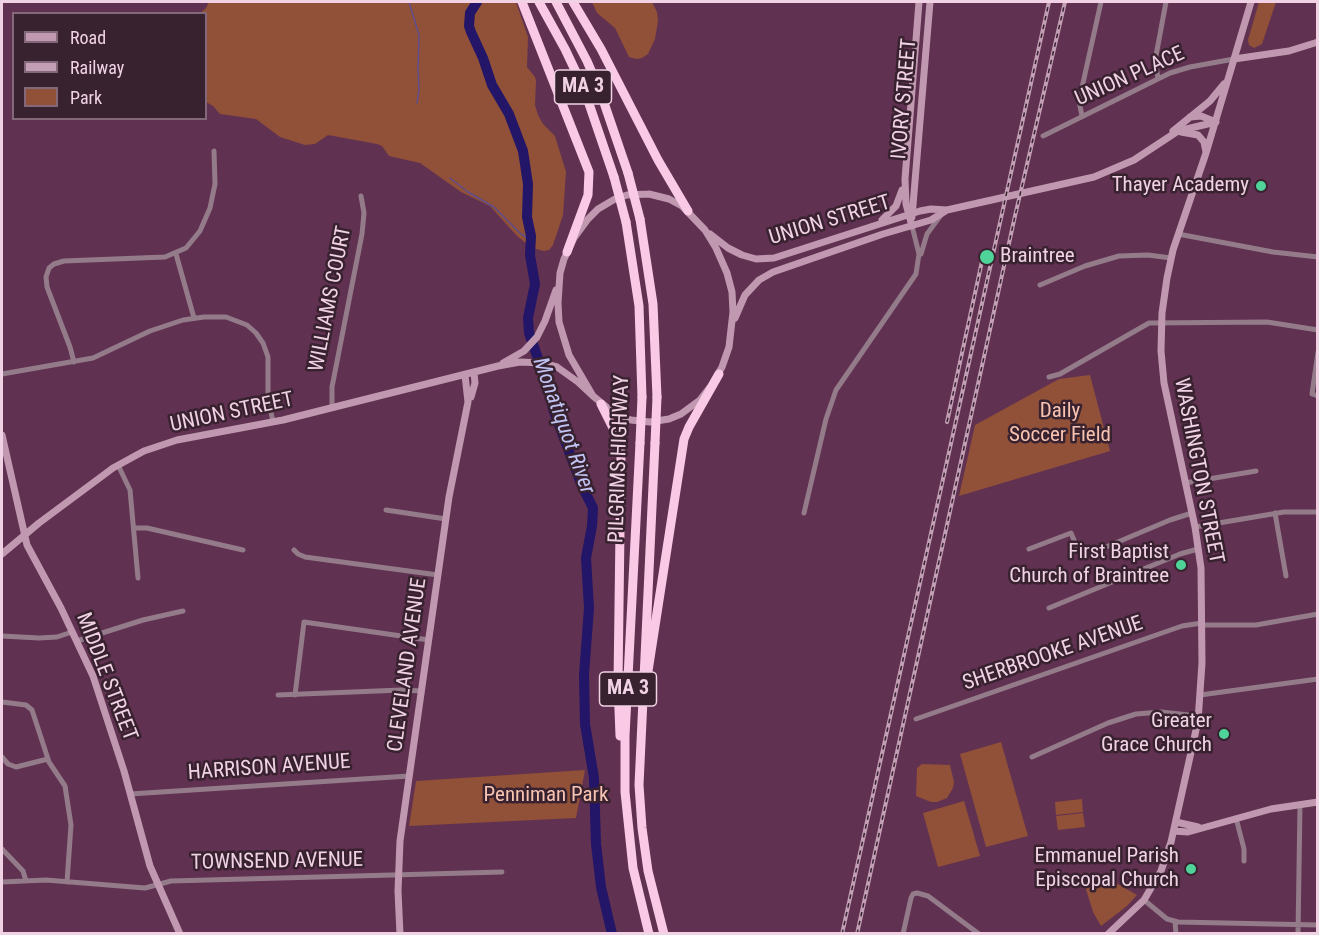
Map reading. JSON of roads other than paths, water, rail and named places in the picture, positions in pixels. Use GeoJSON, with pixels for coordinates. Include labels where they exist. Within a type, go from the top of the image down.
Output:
{"type":"FeatureCollection","features":[{"type":"Feature","properties":{"kind":"highway"},"geometry":{"type":"LineString","coordinates":[[522,2],[589,172],[586,200],[567,252]]}},
{"type":"Feature","properties":{"kind":"highway","name":"PILGRIMS HIGHWAY"},"geometry":{"type":"LineString","coordinates":[[539,2],[584,89],[614,177],[634,263],[640,317],[642,397],[625,736],[625,792],[633,868],[649,933]]}},
{"type":"Feature","properties":{"kind":"highway","name":"PILGRIMS HIGHWAY"},"geometry":{"type":"LineString","coordinates":[[556,2],[596,81],[628,173],[640,219],[653,304],[657,397],[639,775],[642,828],[650,882],[664,933]]}},
{"type":"Feature","properties":{"kind":"highway"},"geometry":{"type":"LineString","coordinates":[[573,2],[601,49],[655,154],[688,211]]}},
{"type":"Feature","properties":{"kind":"highway"},"geometry":{"type":"LineString","coordinates":[[641,720],[684,440],[719,374]]}},
{"type":"Feature","properties":{"kind":"highway"},"geometry":{"type":"LineString","coordinates":[[601,404],[615,429],[621,454],[618,692],[625,792]]}},
{"type":"Feature","properties":{"kind":"main road","name":"IVORY STREET"},"geometry":{"type":"LineString","coordinates":[[912,226],[905,179],[919,2]]}},
{"type":"Feature","properties":{"kind":"main road","name":"IVORY STREET"},"geometry":{"type":"LineString","coordinates":[[910,214],[930,2]]}},
{"type":"Feature","properties":{"kind":"main road","name":"WASHINGTON STREET"},"geometry":{"type":"LineString","coordinates":[[1108,933],[1144,900],[1161,871],[1174,831],[1198,716],[1202,583],[1195,527],[1164,383],[1161,322],[1171,258],[1216,122],[1251,2]]}},
{"type":"Feature","properties":{"kind":"main road"},"geometry":{"type":"LineString","coordinates":[[1234,59],[1293,50],[1317,42]]}},
{"type":"Feature","properties":{"kind":"main road","name":"UNION STREET"},"geometry":{"type":"LineString","coordinates":[[1162,141],[1213,98],[1228,78]]}},
{"type":"Feature","properties":{"kind":"main road"},"geometry":{"type":"LineString","coordinates":[[910,99],[913,92],[918,92],[916,156]]}},
{"type":"Feature","properties":{"kind":"main road"},"geometry":{"type":"LineString","coordinates":[[1188,118],[1201,116],[1216,122]]}},
{"type":"Feature","properties":{"kind":"main road","name":"UNION STREET"},"geometry":{"type":"LineString","coordinates":[[731,335],[742,300],[763,277],[782,268],[931,220],[945,212],[1103,174],[1134,160],[1182,129],[1216,122]]}},
{"type":"Feature","properties":{"kind":"main road"},"geometry":{"type":"LineString","coordinates":[[1162,141],[1179,132],[1195,133],[1204,142],[1206,153]]}},
{"type":"Feature","properties":{"kind":"main road"},"geometry":{"type":"LineString","coordinates":[[876,224],[891,213],[896,206],[905,179]]}},
{"type":"Feature","properties":{"kind":"main road"},"geometry":{"type":"LineString","coordinates":[[635,194],[656,195],[669,198],[688,211],[699,222],[716,248],[729,280],[733,305],[731,335],[719,374],[707,392],[695,404],[681,414],[663,420],[644,422],[631,420],[615,414],[601,404],[593,396],[574,365],[562,335],[558,310],[560,273],[567,252],[578,231],[598,209],[615,199],[635,194]]}},
{"type":"Feature","properties":{"kind":"main road","name":"UNION STREET"},"geometry":{"type":"LineString","coordinates":[[699,222],[733,251],[760,259],[782,256],[910,214],[931,209],[945,212]]}},
{"type":"Feature","properties":{"kind":"main road","name":"UNION STREET"},"geometry":{"type":"LineString","coordinates":[[498,366],[524,351],[541,330],[560,273]]}},
{"type":"Feature","properties":{"kind":"main road","name":"UNION STREET"},"geometry":{"type":"LineString","coordinates":[[2,554],[23,535],[118,465],[144,451],[177,440],[273,422],[498,366],[526,362],[552,366],[573,378],[593,396]]}},
{"type":"Feature","properties":{"kind":"main road","name":"CLEVELAND AVENUE"},"geometry":{"type":"LineString","coordinates":[[400,933],[398,876],[400,841],[446,519],[468,402],[475,383],[474,373]]}},
{"type":"Feature","properties":{"kind":"main road","name":"CLEVELAND AVENUE"},"geometry":{"type":"LineString","coordinates":[[465,375],[468,402]]}},
{"type":"Feature","properties":{"kind":"main road","name":"MIDDLE STREET"},"geometry":{"type":"LineString","coordinates":[[2,435],[4,459],[23,535],[33,560],[58,602],[99,694],[130,794],[145,852],[180,933]]}},
{"type":"Feature","properties":{"kind":"main road"},"geometry":{"type":"LineString","coordinates":[[1174,831],[1188,832],[1236,818],[1317,802]]}},
{"type":"Feature","properties":{"kind":"main road"},"geometry":{"type":"LineString","coordinates":[[1176,822],[1200,827]]}},
{"type":"Feature","properties":{"kind":"street"},"geometry":{"type":"LineString","coordinates":[[1082,116],[1079,101],[1101,2]]}},
{"type":"Feature","properties":{"kind":"street"},"geometry":{"type":"LineString","coordinates":[[1158,78],[1155,61],[1167,2]]}},
{"type":"Feature","properties":{"kind":"street","name":"UNION PLACE"},"geometry":{"type":"LineString","coordinates":[[1043,136],[1158,78],[1182,69],[1234,59]]}},
{"type":"Feature","properties":{"kind":"street"},"geometry":{"type":"LineString","coordinates":[[74,362],[47,287],[46,277],[51,266],[64,261],[162,257],[176,254],[192,242],[207,217],[214,188],[214,151]]}},
{"type":"Feature","properties":{"kind":"street","name":"WILLIAMS COURT"},"geometry":{"type":"LineString","coordinates":[[332,408],[332,387],[362,234],[364,213],[362,196]]}},
{"type":"Feature","properties":{"kind":"street"},"geometry":{"type":"LineString","coordinates":[[804,513],[826,419],[836,390],[910,285],[916,274],[927,234],[945,212]]}},
{"type":"Feature","properties":{"kind":"street"},"geometry":{"type":"LineString","coordinates":[[912,226],[919,258]]}},
{"type":"Feature","properties":{"kind":"street"},"geometry":{"type":"LineString","coordinates":[[1178,234],[1273,252],[1317,257]]}},
{"type":"Feature","properties":{"kind":"street"},"geometry":{"type":"LineString","coordinates":[[176,254],[194,318]]}},
{"type":"Feature","properties":{"kind":"street"},"geometry":{"type":"LineString","coordinates":[[1040,285],[1085,266],[1119,256],[1148,255],[1171,258]]}},
{"type":"Feature","properties":{"kind":"street"},"geometry":{"type":"LineString","coordinates":[[2,374],[98,356],[156,328],[194,318],[230,317],[247,325],[259,336],[268,357],[268,398],[273,422]]}},
{"type":"Feature","properties":{"kind":"street"},"geometry":{"type":"LineString","coordinates":[[1049,377],[1060,374],[1146,324],[1267,322],[1317,330]]}},
{"type":"Feature","properties":{"kind":"street"},"geometry":{"type":"LineString","coordinates":[[1317,352],[1312,394],[1317,396]]}},
{"type":"Feature","properties":{"kind":"street"},"geometry":{"type":"LineString","coordinates":[[118,465],[130,490],[138,578]]}},
{"type":"Feature","properties":{"kind":"street"},"geometry":{"type":"LineString","coordinates":[[1185,483],[1256,471]]}},
{"type":"Feature","properties":{"kind":"street"},"geometry":{"type":"LineString","coordinates":[[386,510],[446,519]]}},
{"type":"Feature","properties":{"kind":"street"},"geometry":{"type":"LineString","coordinates":[[1195,527],[1275,513],[1317,512]]}},
{"type":"Feature","properties":{"kind":"street"},"geometry":{"type":"LineString","coordinates":[[1029,549],[1071,533],[1079,552],[1087,555],[1174,518],[1192,513]]}},
{"type":"Feature","properties":{"kind":"street"},"geometry":{"type":"LineString","coordinates":[[1275,513],[1286,576]]}},
{"type":"Feature","properties":{"kind":"street"},"geometry":{"type":"LineString","coordinates":[[134,528],[147,528],[243,550]]}},
{"type":"Feature","properties":{"kind":"street"},"geometry":{"type":"LineString","coordinates":[[1049,608],[1180,554],[1198,549]]}},
{"type":"Feature","properties":{"kind":"street"},"geometry":{"type":"LineString","coordinates":[[294,550],[305,557],[438,575]]}},
{"type":"Feature","properties":{"kind":"street"},"geometry":{"type":"LineString","coordinates":[[76,641],[143,620],[183,611]]}},
{"type":"Feature","properties":{"kind":"street","name":"SHERBROOKE AVENUE"},"geometry":{"type":"LineString","coordinates":[[916,719],[1182,626],[1256,625],[1317,614]]}},
{"type":"Feature","properties":{"kind":"street"},"geometry":{"type":"LineString","coordinates":[[295,695],[304,622],[429,640]]}},
{"type":"Feature","properties":{"kind":"street"},"geometry":{"type":"LineString","coordinates":[[2,636],[39,638],[61,636],[72,632]]}},
{"type":"Feature","properties":{"kind":"street"},"geometry":{"type":"LineString","coordinates":[[1200,695],[1317,679]]}},
{"type":"Feature","properties":{"kind":"street"},"geometry":{"type":"LineString","coordinates":[[278,695],[421,691]]}},
{"type":"Feature","properties":{"kind":"street"},"geometry":{"type":"LineString","coordinates":[[2,702],[23,704],[32,710],[48,759],[65,786],[71,817],[67,882]]}},
{"type":"Feature","properties":{"kind":"street"},"geometry":{"type":"LineString","coordinates":[[1032,757],[1108,723],[1140,713],[1161,712],[1198,716]]}},
{"type":"Feature","properties":{"kind":"street"},"geometry":{"type":"LineString","coordinates":[[2,757],[8,764],[16,767],[48,759]]}},
{"type":"Feature","properties":{"kind":"street","name":"HARRISON AVENUE"},"geometry":{"type":"LineString","coordinates":[[130,794],[409,776]]}},
{"type":"Feature","properties":{"kind":"street"},"geometry":{"type":"LineString","coordinates":[[1298,933],[1300,804]]}},
{"type":"Feature","properties":{"kind":"street"},"geometry":{"type":"LineString","coordinates":[[1236,818],[1244,849],[1244,861]]}},
{"type":"Feature","properties":{"kind":"street"},"geometry":{"type":"LineString","coordinates":[[2,849],[21,869],[26,880]]}},
{"type":"Feature","properties":{"kind":"street","name":"TOWNSEND AVENUE"},"geometry":{"type":"LineString","coordinates":[[2,882],[26,880],[141,888],[171,881],[502,872]]}},
{"type":"Feature","properties":{"kind":"street"},"geometry":{"type":"LineString","coordinates":[[903,933],[911,898],[917,893],[928,896],[978,933]]}},
{"type":"Feature","properties":{"kind":"street"},"geometry":{"type":"LineString","coordinates":[[1144,900],[1175,922],[1317,925]]}},
{"type":"Feature","properties":{"kind":"street"},"geometry":{"type":"LineString","coordinates":[[1175,922],[1176,933]]}},
{"type":"Feature","properties":{"kind":"waterway"},"geometry":{"type":"LineString","coordinates":[[409,2],[419,35],[417,103]]}},
{"type":"Feature","properties":{"kind":"waterway","name":"Monatiquot River"},"geometry":{"type":"LineString","coordinates":[[477,2],[470,13],[469,26],[492,85],[509,114],[523,151],[528,184],[527,217],[531,236],[530,255],[535,284],[528,318],[529,333],[541,367],[547,376],[553,409],[582,486],[593,508],[586,558],[589,608],[584,675],[585,724],[594,778],[596,844],[601,887],[612,934]]}},
{"type":"Feature","properties":{"kind":"waterway"},"geometry":{"type":"LineString","coordinates":[[450,178],[494,207],[521,234],[531,240]]}},
{"type":"Feature","properties":{"kind":"railway"},"geometry":{"type":"LineString","coordinates":[[842,934],[1049,2]]}},
{"type":"Feature","properties":{"kind":"railway"},"geometry":{"type":"LineString","coordinates":[[857,934],[1015,216],[1065,2]]}},
{"type":"Feature","properties":{"kind":"railway"},"geometry":{"type":"LineString","coordinates":[[947,422],[984,252]]}},
{"type":"Feature","properties":{"kind":"place","name":"Thayer Academy"},"geometry":{"type":"Point","coordinates":[1261,186]}},
{"type":"Feature","properties":{"kind":"place","name":"Braintree"},"geometry":{"type":"Point","coordinates":[987,257]}},
{"type":"Feature","properties":{"kind":"place","name":"First Baptist Church of Braintree"},"geometry":{"type":"Point","coordinates":[1181,565]}},
{"type":"Feature","properties":{"kind":"place","name":"Greater Grace Church"},"geometry":{"type":"Point","coordinates":[1224,734]}},
{"type":"Feature","properties":{"kind":"place","name":"Emmanuel Parish Episcopal Church"},"geometry":{"type":"Point","coordinates":[1191,869]}},
{"type":"Feature","properties":{"kind":"park label","name":"Daily Soccer Field"},"geometry":{"type":"Point","coordinates":[1060,424]}},
{"type":"Feature","properties":{"kind":"park label","name":"Penniman Park"},"geometry":{"type":"Point","coordinates":[546,796]}}]}
